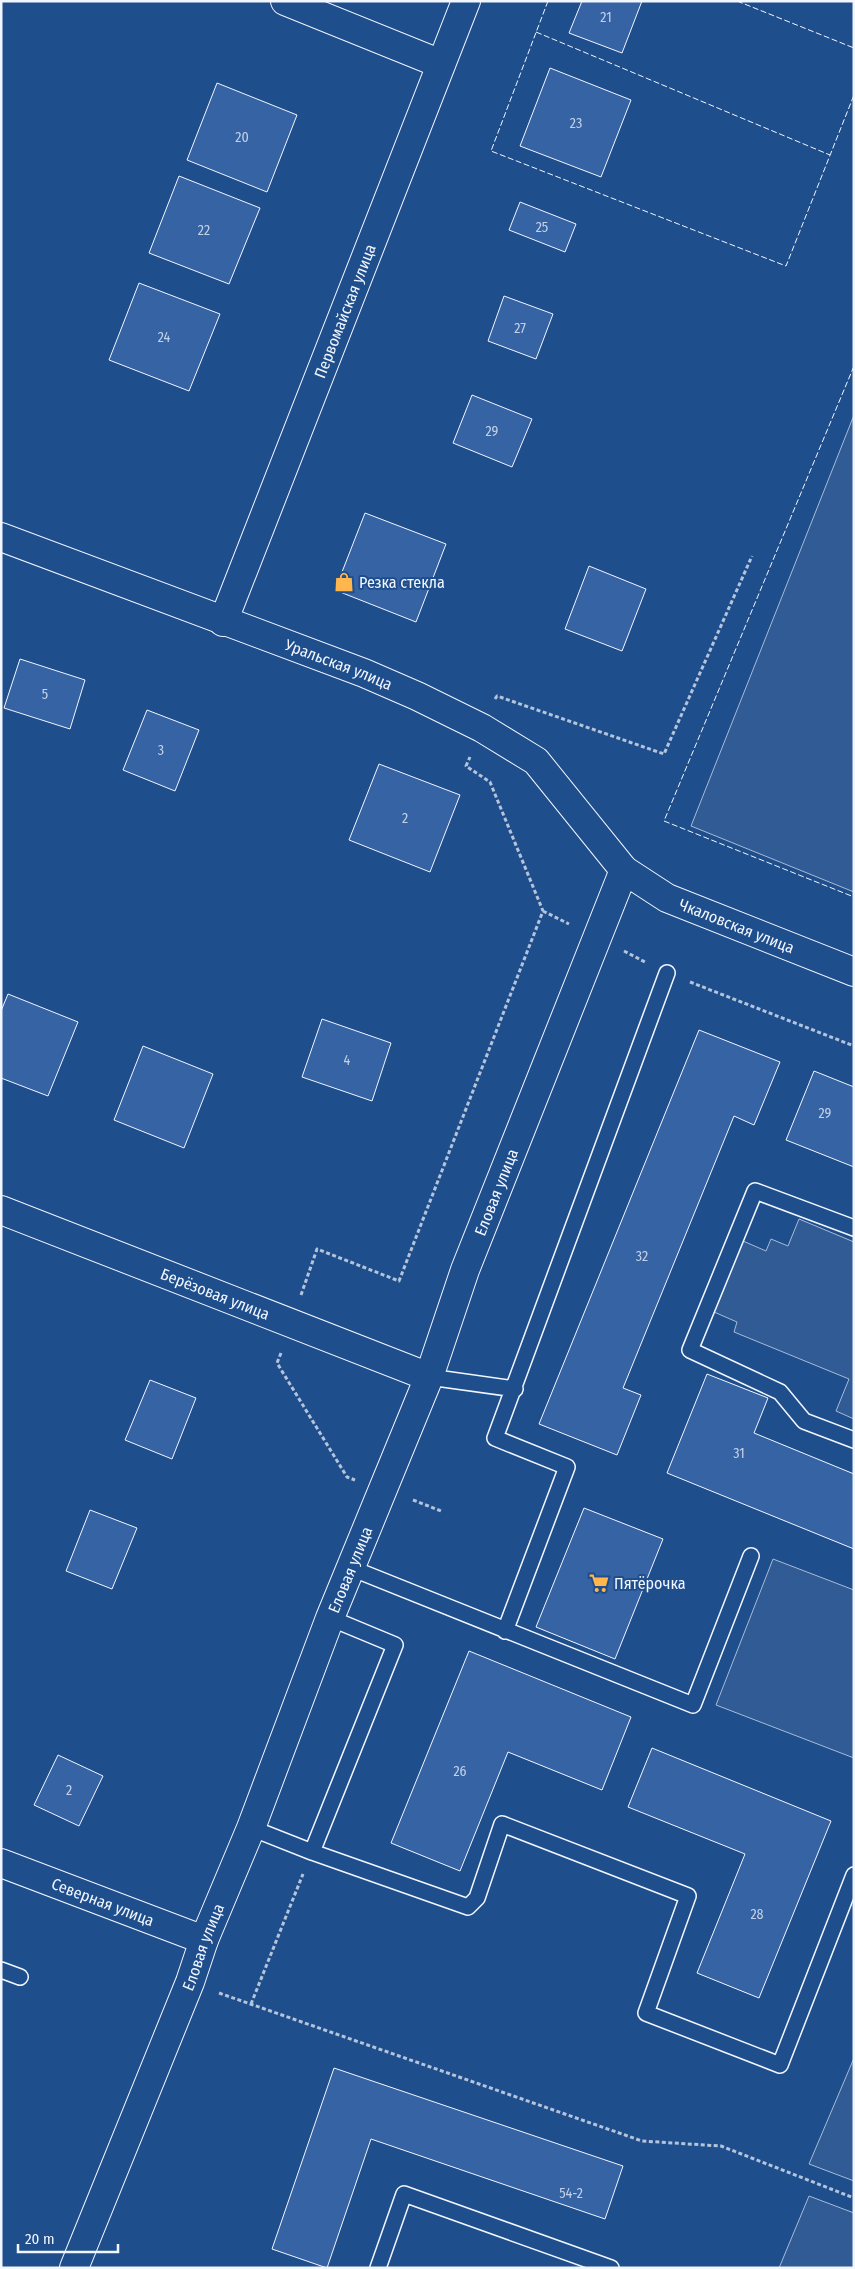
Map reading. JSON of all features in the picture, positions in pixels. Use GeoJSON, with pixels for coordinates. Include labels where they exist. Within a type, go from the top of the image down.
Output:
{"type":"FeatureCollection","features":[{"type":"Feature","properties":{"kind":"street"},"geometry":{"type":"LineString","coordinates":[[285,1],[441,64]]}},
{"type":"Feature","properties":{"kind":"street","name":"Первомайская улица"},"geometry":{"type":"LineString","coordinates":[[223,622],[466,1]]}},
{"type":"Feature","properties":{"kind":"street","name":"Уральская улица"},"geometry":{"type":"LineString","coordinates":[[1,537],[223,622],[364,673],[417,696],[482,728],[536,761],[624,870]]}},
{"type":"Feature","properties":{"kind":"street","name":"Еловая улица"},"geometry":{"type":"LineString","coordinates":[[74,2268],[190,1982],[204,1940],[251,1828],[330,1618],[429,1377],[465,1270],[624,870]]}},
{"type":"Feature","properties":{"kind":"street","name":"Чкаловская улица"},"geometry":{"type":"LineString","coordinates":[[624,870],[666,898],[854,972]]}},
{"type":"Feature","properties":{"kind":"street","name":"Берёзовая улица"},"geometry":{"type":"LineString","coordinates":[[1,1210],[429,1377]]}},
{"type":"Feature","properties":{"kind":"street","name":"Северная улица"},"geometry":{"type":"LineString","coordinates":[[1,1863],[204,1940]]}},
{"type":"Feature","properties":{"kind":"lane"},"geometry":{"type":"LineString","coordinates":[[505,1631],[567,1467],[495,1438],[667,973]]}},
{"type":"Feature","properties":{"kind":"lane"},"geometry":{"type":"LineString","coordinates":[[854,1228],[755,1192],[690,1350],[780,1392],[804,1421],[854,1440]]}},
{"type":"Feature","properties":{"kind":"lane"},"geometry":{"type":"LineString","coordinates":[[429,1377],[514,1389]]}},
{"type":"Feature","properties":{"kind":"lane"},"geometry":{"type":"LineString","coordinates":[[351,1568],[693,1705],[751,1556]]}},
{"type":"Feature","properties":{"kind":"lane"},"geometry":{"type":"LineString","coordinates":[[312,1852],[395,1645],[330,1618]]}},
{"type":"Feature","properties":{"kind":"lane"},"geometry":{"type":"LineString","coordinates":[[251,1828],[312,1852],[468,1906],[477,1898],[502,1824],[688,1896],[646,2013],[780,2065],[854,1875]]}},
{"type":"Feature","properties":{"kind":"lane"},"geometry":{"type":"LineString","coordinates":[[1,1970],[20,1977]]}},
{"type":"Feature","properties":{"kind":"lane"},"geometry":{"type":"LineString","coordinates":[[378,2268],[404,2194],[611,2268]]}},
{"type":"Feature","properties":{"kind":"path"},"geometry":{"type":"LineString","coordinates":[[752,556],[664,754],[497,696],[466,766],[490,782],[543,911],[667,973],[854,1046]]}},
{"type":"Feature","properties":{"kind":"path"},"geometry":{"type":"LineString","coordinates":[[441,1511],[347,1477],[277,1363],[317,1249],[399,1281],[543,911]]}},
{"type":"Feature","properties":{"kind":"path"},"geometry":{"type":"LineString","coordinates":[[251,2004],[312,1852]]}},
{"type":"Feature","properties":{"kind":"path"},"geometry":{"type":"LineString","coordinates":[[190,1982],[642,2141],[722,2146],[854,2198]]}},
{"type":"Feature","properties":{"kind":"shaded area"},"geometry":{"type":"Polygon","coordinates":[[[854,415],[854,892],[691,826],[854,415]]]}},
{"type":"Feature","properties":{"kind":"shaded area"},"geometry":{"type":"Polygon","coordinates":[[[799,1219],[854,1242],[854,1419],[836,1411],[849,1379],[734,1332],[737,1322],[714,1312],[743,1241],[766,1251],[771,1239],[788,1246],[799,1219]]]}},
{"type":"Feature","properties":{"kind":"shaded area"},"geometry":{"type":"Polygon","coordinates":[[[773,1559],[854,1590],[854,1758],[716,1705],[773,1559]]]}},
{"type":"Feature","properties":{"kind":"shaded area"},"geometry":{"type":"Polygon","coordinates":[[[854,2058],[854,2181],[809,2164],[854,2058]]]}},
{"type":"Feature","properties":{"kind":"shaded area"},"geometry":{"type":"Polygon","coordinates":[[[809,2196],[854,2213],[854,2268],[779,2268],[809,2196]]]}},
{"type":"Feature","properties":{"kind":"building"},"geometry":{"type":"Polygon","coordinates":[[[582,1],[642,1],[622,53],[569,33],[582,1]]]}},
{"type":"Feature","properties":{"kind":"building"},"geometry":{"type":"Polygon","coordinates":[[[550,68],[631,100],[601,177],[520,146],[550,68]]]}},
{"type":"Feature","properties":{"kind":"building"},"geometry":{"type":"Polygon","coordinates":[[[217,83],[297,115],[267,192],[187,160],[217,83]]]}},
{"type":"Feature","properties":{"kind":"building"},"geometry":{"type":"Polygon","coordinates":[[[179,176],[260,208],[229,284],[149,253],[179,176]]]}},
{"type":"Feature","properties":{"kind":"building"},"geometry":{"type":"Polygon","coordinates":[[[520,202],[576,224],[565,252],[509,230],[520,202]]]}},
{"type":"Feature","properties":{"kind":"building"},"geometry":{"type":"Polygon","coordinates":[[[139,283],[220,314],[189,391],[109,360],[139,283]]]}},
{"type":"Feature","properties":{"kind":"building"},"geometry":{"type":"Polygon","coordinates":[[[504,296],[553,314],[536,359],[488,341],[504,296]]]}},
{"type":"Feature","properties":{"kind":"building"},"geometry":{"type":"Polygon","coordinates":[[[472,395],[532,419],[512,467],[453,443],[472,395]]]}},
{"type":"Feature","properties":{"kind":"building"},"geometry":{"type":"Polygon","coordinates":[[[365,513],[446,544],[416,622],[335,590],[365,513]]]}},
{"type":"Feature","properties":{"kind":"building"},"geometry":{"type":"Polygon","coordinates":[[[589,566],[646,589],[622,651],[565,629],[589,566]]]}},
{"type":"Feature","properties":{"kind":"building"},"geometry":{"type":"Polygon","coordinates":[[[20,659],[85,680],[70,729],[4,708],[20,659]]]}},
{"type":"Feature","properties":{"kind":"building"},"geometry":{"type":"Polygon","coordinates":[[[147,710],[199,730],[175,791],[123,770],[147,710]]]}},
{"type":"Feature","properties":{"kind":"building"},"geometry":{"type":"Polygon","coordinates":[[[379,764],[460,795],[430,872],[349,840],[379,764]]]}},
{"type":"Feature","properties":{"kind":"building"},"geometry":{"type":"Polygon","coordinates":[[[8,994],[78,1022],[48,1096],[1,1078],[1,1011],[8,994]]]}},
{"type":"Feature","properties":{"kind":"building"},"geometry":{"type":"Polygon","coordinates":[[[322,1019],[391,1043],[372,1101],[302,1077],[322,1019]]]}},
{"type":"Feature","properties":{"kind":"building"},"geometry":{"type":"Polygon","coordinates":[[[699,1030],[780,1062],[754,1125],[734,1116],[623,1388],[641,1395],[617,1455],[539,1424],[699,1030]]]}},
{"type":"Feature","properties":{"kind":"building"},"geometry":{"type":"Polygon","coordinates":[[[143,1046],[213,1074],[184,1148],[114,1120],[143,1046]]]}},
{"type":"Feature","properties":{"kind":"building"},"geometry":{"type":"Polygon","coordinates":[[[814,1071],[854,1087],[854,1167],[786,1140],[814,1071]]]}},
{"type":"Feature","properties":{"kind":"building"},"geometry":{"type":"Polygon","coordinates":[[[707,1374],[768,1398],[754,1433],[854,1474],[854,1549],[667,1473],[707,1374]]]}},
{"type":"Feature","properties":{"kind":"building"},"geometry":{"type":"Polygon","coordinates":[[[150,1380],[196,1398],[172,1459],[125,1440],[150,1380]]]}},
{"type":"Feature","properties":{"kind":"building","name":"Пятёрочка"},"geometry":{"type":"Polygon","coordinates":[[[584,1508],[663,1539],[615,1659],[536,1627],[584,1508]]]}},
{"type":"Feature","properties":{"kind":"building"},"geometry":{"type":"Polygon","coordinates":[[[90,1510],[137,1528],[112,1589],[66,1571],[90,1510]]]}},
{"type":"Feature","properties":{"kind":"building"},"geometry":{"type":"Polygon","coordinates":[[[469,1651],[631,1717],[602,1790],[508,1752],[460,1871],[391,1843],[469,1651]]]}},
{"type":"Feature","properties":{"kind":"building"},"geometry":{"type":"Polygon","coordinates":[[[652,1748],[831,1821],[759,1998],[697,1973],[745,1854],[628,1807],[652,1748]]]}},
{"type":"Feature","properties":{"kind":"building"},"geometry":{"type":"Polygon","coordinates":[[[58,1755],[103,1776],[79,1826],[34,1805],[58,1755]]]}},
{"type":"Feature","properties":{"kind":"building"},"geometry":{"type":"Polygon","coordinates":[[[334,2068],[623,2166],[605,2219],[371,2139],[327,2268],[272,2249],[334,2068]]]}},
{"type":"Feature","properties":{"kind":"fence"},"geometry":{"type":"LineString","coordinates":[[548,1],[491,151],[786,266],[854,95]]}},
{"type":"Feature","properties":{"kind":"fence"},"geometry":{"type":"LineString","coordinates":[[737,1],[854,48]]}},
{"type":"Feature","properties":{"kind":"fence"},"geometry":{"type":"LineString","coordinates":[[536,32],[830,155]]}},
{"type":"Feature","properties":{"kind":"fence"},"geometry":{"type":"LineString","coordinates":[[854,366],[664,821],[854,897]]}},
{"type":"Feature","properties":{"kind":"place","name":"Резка стекла"},"geometry":{"type":"Point","coordinates":[344,582]}},
{"type":"Feature","properties":{"kind":"place","name":"Пятёрочка"},"geometry":{"type":"Point","coordinates":[599,1583]}}]}
